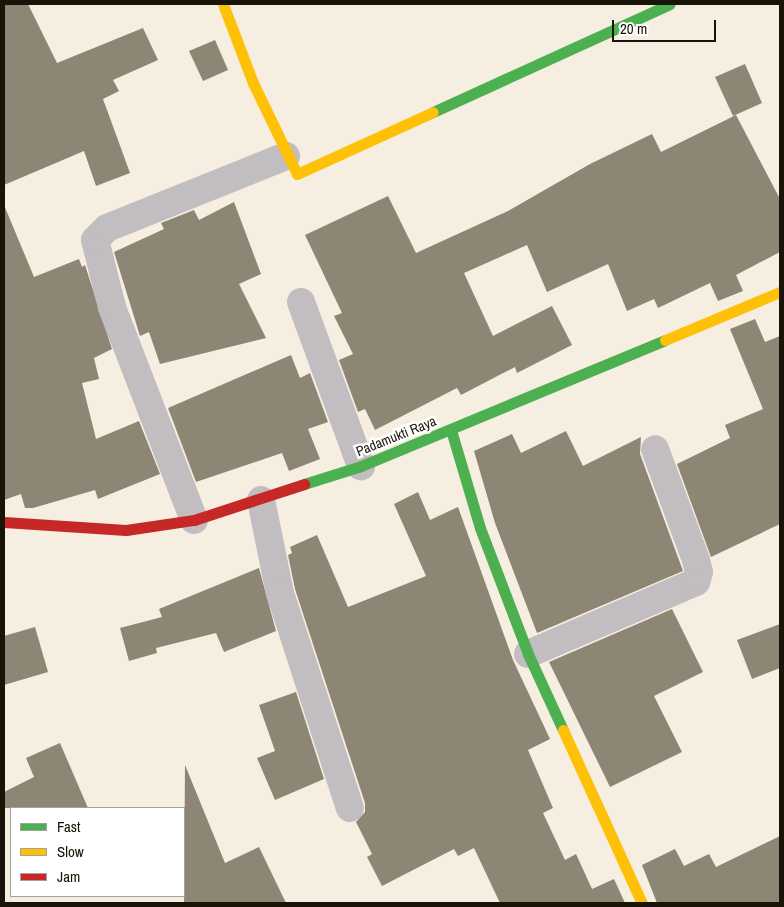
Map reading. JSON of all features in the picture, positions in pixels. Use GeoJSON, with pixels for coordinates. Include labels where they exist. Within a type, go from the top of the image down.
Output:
{"type":"FeatureCollection","features":[{"type":"Feature","properties":{"kind":"street"},"geometry":{"type":"LineString","coordinates":[[223,4],[294,173],[300,173],[670,4]]}},
{"type":"Feature","properties":{"kind":"street"},"geometry":{"type":"LineString","coordinates":[[194,520],[112,307],[95,240],[107,228],[286,156]]}},
{"type":"Feature","properties":{"kind":"street","name":"Padamukti Raya"},"geometry":{"type":"LineString","coordinates":[[4,522],[126,530],[194,520],[261,500],[361,466],[780,292]]}},
{"type":"Feature","properties":{"kind":"street"},"geometry":{"type":"LineString","coordinates":[[300,302],[361,466]]}},
{"type":"Feature","properties":{"kind":"street"},"geometry":{"type":"LineString","coordinates":[[450,430],[480,528],[528,654],[642,903]]}},
{"type":"Feature","properties":{"kind":"street"},"geometry":{"type":"LineString","coordinates":[[528,654],[696,582],[700,572],[655,448]]}},
{"type":"Feature","properties":{"kind":"street"},"geometry":{"type":"LineString","coordinates":[[261,500],[280,593],[350,808]]}},
{"type":"Feature","properties":{"kind":"building"},"geometry":{"type":"Polygon","coordinates":[[[4,4],[28,4],[57,63],[143,28],[158,60],[113,80],[119,91],[103,99],[130,173],[96,186],[84,151],[4,185],[4,4]]]}},
{"type":"Feature","properties":{"kind":"building"},"geometry":{"type":"Polygon","coordinates":[[[215,40],[228,70],[203,81],[189,51],[215,40]]]}},
{"type":"Feature","properties":{"kind":"building"},"geometry":{"type":"Polygon","coordinates":[[[745,64],[762,103],[733,116],[715,77],[745,64]]]}},
{"type":"Feature","properties":{"kind":"building"},"geometry":{"type":"Polygon","coordinates":[[[736,115],[780,199],[780,252],[736,275],[743,291],[718,301],[710,283],[658,308],[654,299],[627,311],[608,264],[547,292],[527,245],[464,273],[493,336],[552,306],[572,345],[517,373],[515,367],[461,395],[457,388],[375,430],[365,409],[358,412],[339,360],[353,354],[334,316],[342,313],[305,235],[388,196],[416,253],[508,211],[590,164],[652,134],[661,152],[736,115]]]}},
{"type":"Feature","properties":{"kind":"building"},"geometry":{"type":"Polygon","coordinates":[[[234,202],[261,274],[239,284],[266,338],[160,364],[149,332],[140,336],[114,252],[164,229],[161,223],[194,210],[199,220],[234,202]]]}},
{"type":"Feature","properties":{"kind":"building"},"geometry":{"type":"Polygon","coordinates":[[[4,205],[34,277],[79,259],[82,267],[85,265],[112,349],[94,358],[99,379],[82,383],[96,439],[139,421],[160,474],[98,499],[95,490],[33,508],[25,508],[21,494],[4,500],[4,205]]]}},
{"type":"Feature","properties":{"kind":"building"},"geometry":{"type":"Polygon","coordinates":[[[755,319],[765,342],[780,336],[780,524],[711,557],[677,464],[730,438],[725,425],[763,409],[730,329],[755,319]]]}},
{"type":"Feature","properties":{"kind":"building"},"geometry":{"type":"Polygon","coordinates":[[[291,355],[300,378],[310,373],[328,422],[308,429],[320,459],[289,471],[282,453],[196,482],[168,408],[291,355]]]}},
{"type":"Feature","properties":{"kind":"building"},"geometry":{"type":"Polygon","coordinates":[[[566,431],[583,466],[641,437],[640,454],[683,571],[537,633],[495,523],[474,451],[512,434],[521,453],[566,431]]]}},
{"type":"Feature","properties":{"kind":"building"},"geometry":{"type":"Polygon","coordinates":[[[418,492],[430,520],[458,507],[513,660],[550,739],[528,750],[553,808],[543,813],[565,860],[576,854],[592,889],[614,879],[625,903],[500,903],[474,848],[458,856],[454,849],[382,886],[367,857],[372,854],[356,822],[365,812],[365,803],[295,589],[288,555],[292,553],[290,547],[317,535],[348,607],[426,576],[394,504],[418,492]]]}},
{"type":"Feature","properties":{"kind":"building"},"geometry":{"type":"Polygon","coordinates":[[[259,568],[276,631],[224,652],[216,633],[156,648],[157,653],[129,661],[120,628],[162,617],[159,609],[259,568]]]}},
{"type":"Feature","properties":{"kind":"building"},"geometry":{"type":"Polygon","coordinates":[[[672,609],[703,672],[654,696],[682,752],[610,787],[549,662],[672,609]]]}},
{"type":"Feature","properties":{"kind":"building"},"geometry":{"type":"Polygon","coordinates":[[[780,624],[780,668],[752,679],[737,640],[780,624]]]}},
{"type":"Feature","properties":{"kind":"building"},"geometry":{"type":"Polygon","coordinates":[[[35,627],[48,672],[4,685],[4,636],[35,627]]]}},
{"type":"Feature","properties":{"kind":"building"},"geometry":{"type":"Polygon","coordinates":[[[296,692],[324,779],[275,800],[257,758],[275,751],[259,705],[296,692]]]}},
{"type":"Feature","properties":{"kind":"building"},"geometry":{"type":"Polygon","coordinates":[[[60,743],[88,807],[4,808],[4,792],[34,777],[26,758],[60,743]]]}},
{"type":"Feature","properties":{"kind":"building"},"geometry":{"type":"Polygon","coordinates":[[[185,765],[225,863],[259,847],[286,903],[184,903],[185,765]]]}},
{"type":"Feature","properties":{"kind":"building"},"geometry":{"type":"Polygon","coordinates":[[[780,836],[780,903],[657,903],[642,865],[675,849],[684,866],[709,854],[716,867],[780,836]]]}},
{"type":"Feature","properties":{"kind":"traffic: fast"},"geometry":{"type":"LineString","coordinates":[[433,112],[670,4]]}},
{"type":"Feature","properties":{"kind":"traffic: fast"},"geometry":{"type":"LineString","coordinates":[[304,484],[361,466],[665,340]]}},
{"type":"Feature","properties":{"kind":"traffic: fast"},"geometry":{"type":"LineString","coordinates":[[451,430],[480,528],[528,654],[563,730]]}},
{"type":"Feature","properties":{"kind":"traffic: slow"},"geometry":{"type":"LineString","coordinates":[[223,4],[253,83],[297,174],[433,112]]}},
{"type":"Feature","properties":{"kind":"traffic: slow"},"geometry":{"type":"LineString","coordinates":[[665,340],[780,292]]}},
{"type":"Feature","properties":{"kind":"traffic: slow"},"geometry":{"type":"LineString","coordinates":[[563,730],[642,903]]}},
{"type":"Feature","properties":{"kind":"traffic: jam"},"geometry":{"type":"LineString","coordinates":[[4,522],[126,530],[194,520],[304,484]]}}]}
